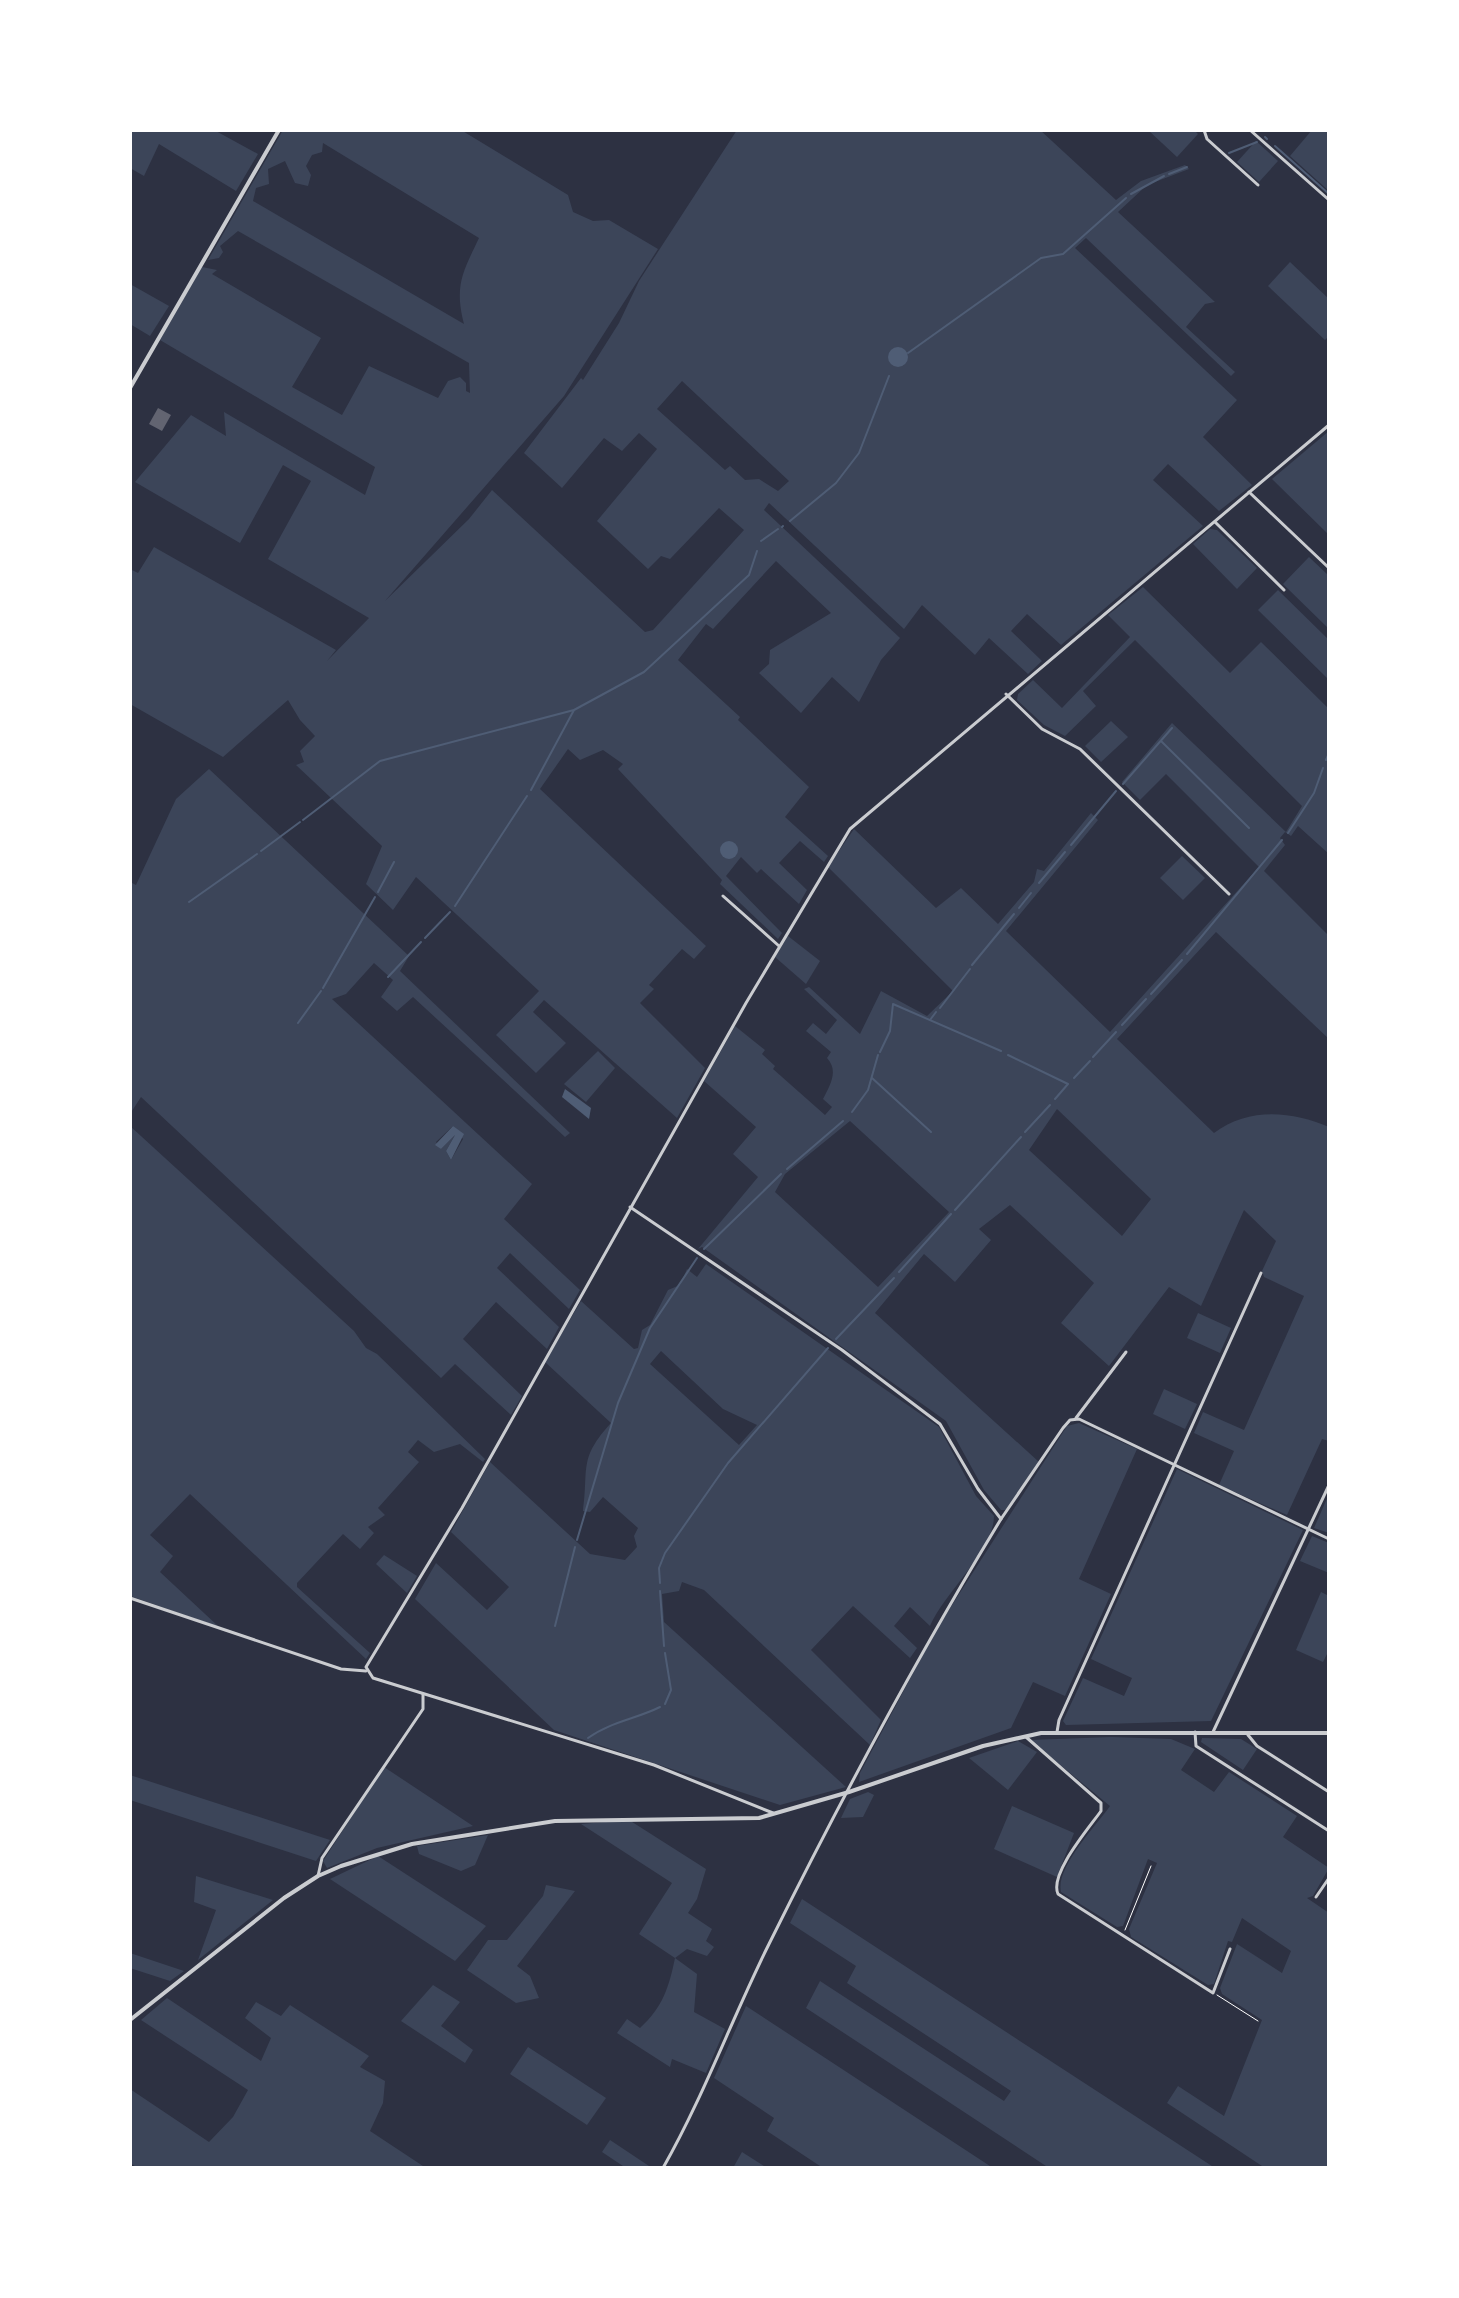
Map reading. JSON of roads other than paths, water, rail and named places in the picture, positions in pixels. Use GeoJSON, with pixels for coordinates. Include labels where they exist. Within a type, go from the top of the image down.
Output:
{"type":"FeatureCollection","features":[{"type":"Feature","properties":{"kind":"street"},"geometry":{"type":"LineString","coordinates":[[130,388],[279,130]]}},
{"type":"Feature","properties":{"kind":"street"},"geometry":{"type":"LineString","coordinates":[[1203,130],[1207,139],[1258,185]]}},
{"type":"Feature","properties":{"kind":"street"},"geometry":{"type":"LineString","coordinates":[[1250,130],[1329,200]]}},
{"type":"Feature","properties":{"kind":"street"},"geometry":{"type":"LineString","coordinates":[[1258,137],[1264,130]]}},
{"type":"Feature","properties":{"kind":"street"},"geometry":{"type":"LineString","coordinates":[[366,1671],[462,1508],[779,946],[850,829],[1006,694],[1329,425]]}},
{"type":"Feature","properties":{"kind":"street"},"geometry":{"type":"LineString","coordinates":[[1249,492],[1329,568]]}},
{"type":"Feature","properties":{"kind":"street"},"geometry":{"type":"LineString","coordinates":[[1214,521],[1284,590]]}},
{"type":"Feature","properties":{"kind":"street"},"geometry":{"type":"LineString","coordinates":[[1006,694],[1042,729],[1080,749],[1229,894]]}},
{"type":"Feature","properties":{"kind":"street"},"geometry":{"type":"LineString","coordinates":[[723,896],[779,946]]}},
{"type":"Feature","properties":{"kind":"street"},"geometry":{"type":"LineString","coordinates":[[630,1206],[829,1341],[940,1424],[978,1489],[1001,1519]]}},
{"type":"Feature","properties":{"kind":"street"},"geometry":{"type":"LineString","coordinates":[[1057,1732],[1064,1709],[1261,1273]]}},
{"type":"Feature","properties":{"kind":"street"},"geometry":{"type":"LineString","coordinates":[[663,2168],[689,2120],[769,1944],[923,1647],[1001,1519],[1063,1428],[1075,1418],[1126,1352]]}},
{"type":"Feature","properties":{"kind":"street"},"geometry":{"type":"LineString","coordinates":[[1075,1418],[1177,1463],[1329,1539]]}},
{"type":"Feature","properties":{"kind":"street"},"geometry":{"type":"LineString","coordinates":[[1213,1732],[1329,1485]]}},
{"type":"Feature","properties":{"kind":"street"},"geometry":{"type":"LineString","coordinates":[[130,1598],[341,1669],[366,1671],[373,1678],[654,1765],[776,1815]]}},
{"type":"Feature","properties":{"kind":"street"},"geometry":{"type":"LineString","coordinates":[[318,1876],[322,1858],[423,1709],[423,1694]]}},
{"type":"Feature","properties":{"kind":"street"},"geometry":{"type":"LineString","coordinates":[[130,2020],[284,1898],[318,1876],[412,1844],[555,1821],[617,1818],[726,1821],[776,1815],[1024,1735],[1057,1732],[1329,1733]]}},
{"type":"Feature","properties":{"kind":"street"},"geometry":{"type":"LineString","coordinates":[[1195,1732],[1196,1746],[1329,1831]]}},
{"type":"Feature","properties":{"kind":"street"},"geometry":{"type":"LineString","coordinates":[[1248,1733],[1257,1746],[1329,1792]]}},
{"type":"Feature","properties":{"kind":"street"},"geometry":{"type":"LineString","coordinates":[[1024,1735],[1101,1803],[1101,1811],[1068,1857],[1056,1884],[1057,1892],[1213,1993],[1230,1949]]}},
{"type":"Feature","properties":{"kind":"street"},"geometry":{"type":"LineString","coordinates":[[1316,1897],[1329,1878]]}},
{"type":"Feature","properties":{"kind":"waterway"},"geometry":{"type":"LineString","coordinates":[[1229,153],[1257,142]]}},
{"type":"Feature","properties":{"kind":"waterway"},"geometry":{"type":"LineString","coordinates":[[1275,146],[1329,194]]}},
{"type":"Feature","properties":{"kind":"waterway"},"geometry":{"type":"LineString","coordinates":[[1169,174],[1187,167]]}},
{"type":"Feature","properties":{"kind":"waterway"},"geometry":{"type":"LineString","coordinates":[[1131,194],[1164,176]]}},
{"type":"Feature","properties":{"kind":"waterway"},"geometry":{"type":"LineString","coordinates":[[908,353],[1041,258],[1063,254],[1126,198]]}},
{"type":"Feature","properties":{"kind":"waterway"},"geometry":{"type":"LineString","coordinates":[[790,521],[836,483],[859,453],[889,376]]}},
{"type":"Feature","properties":{"kind":"waterway"},"geometry":{"type":"LineString","coordinates":[[761,541],[778,529]]}},
{"type":"Feature","properties":{"kind":"waterway"},"geometry":{"type":"LineString","coordinates":[[303,820],[380,761],[574,710],[644,672],[749,575],[757,551]]}},
{"type":"Feature","properties":{"kind":"waterway"},"geometry":{"type":"LineString","coordinates":[[531,790],[574,710]]}},
{"type":"Feature","properties":{"kind":"waterway"},"geometry":{"type":"LineString","coordinates":[[1123,784],[1172,728]]}},
{"type":"Feature","properties":{"kind":"waterway"},"geometry":{"type":"LineString","coordinates":[[1161,741],[1249,828]]}},
{"type":"Feature","properties":{"kind":"waterway"},"geometry":{"type":"LineString","coordinates":[[1326,760],[1329,753]]}},
{"type":"Feature","properties":{"kind":"waterway"},"geometry":{"type":"LineString","coordinates":[[1288,833],[1314,793],[1323,768]]}},
{"type":"Feature","properties":{"kind":"waterway"},"geometry":{"type":"LineString","coordinates":[[1071,845],[1116,791]]}},
{"type":"Feature","properties":{"kind":"waterway"},"geometry":{"type":"LineString","coordinates":[[455,906],[527,796]]}},
{"type":"Feature","properties":{"kind":"waterway"},"geometry":{"type":"LineString","coordinates":[[261,851],[300,822]]}},
{"type":"Feature","properties":{"kind":"waterway"},"geometry":{"type":"LineString","coordinates":[[1187,954],[1282,840]]}},
{"type":"Feature","properties":{"kind":"waterway"},"geometry":{"type":"LineString","coordinates":[[1039,883],[1065,852]]}},
{"type":"Feature","properties":{"kind":"waterway"},"geometry":{"type":"LineString","coordinates":[[189,902],[257,854]]}},
{"type":"Feature","properties":{"kind":"waterway"},"geometry":{"type":"LineString","coordinates":[[378,892],[394,862]]}},
{"type":"Feature","properties":{"kind":"waterway"},"geometry":{"type":"LineString","coordinates":[[1019,908],[1031,893]]}},
{"type":"Feature","properties":{"kind":"waterway"},"geometry":{"type":"LineString","coordinates":[[323,988],[375,897]]}},
{"type":"Feature","properties":{"kind":"waterway"},"geometry":{"type":"LineString","coordinates":[[425,938],[450,912]]}},
{"type":"Feature","properties":{"kind":"waterway"},"geometry":{"type":"LineString","coordinates":[[972,965],[1014,914]]}},
{"type":"Feature","properties":{"kind":"waterway"},"geometry":{"type":"LineString","coordinates":[[388,977],[421,942]]}},
{"type":"Feature","properties":{"kind":"waterway"},"geometry":{"type":"LineString","coordinates":[[1151,994],[1182,960]]}},
{"type":"Feature","properties":{"kind":"waterway"},"geometry":{"type":"LineString","coordinates":[[940,1008],[970,969]]}},
{"type":"Feature","properties":{"kind":"waterway"},"geometry":{"type":"LineString","coordinates":[[298,1023],[321,991]]}},
{"type":"Feature","properties":{"kind":"waterway"},"geometry":{"type":"LineString","coordinates":[[1122,1025],[1146,999]]}},
{"type":"Feature","properties":{"kind":"waterway"},"geometry":{"type":"LineString","coordinates":[[880,1052],[890,1031],[893,1004],[1001,1051]]}},
{"type":"Feature","properties":{"kind":"waterway"},"geometry":{"type":"LineString","coordinates":[[930,1020],[936,1012]]}},
{"type":"Feature","properties":{"kind":"waterway"},"geometry":{"type":"LineString","coordinates":[[1093,1057],[1116,1032]]}},
{"type":"Feature","properties":{"kind":"waterway"},"geometry":{"type":"LineString","coordinates":[[852,1112],[868,1090],[878,1055]]}},
{"type":"Feature","properties":{"kind":"waterway"},"geometry":{"type":"LineString","coordinates":[[1008,1055],[1068,1084],[1055,1099]]}},
{"type":"Feature","properties":{"kind":"waterway"},"geometry":{"type":"LineString","coordinates":[[1074,1078],[1090,1061]]}},
{"type":"Feature","properties":{"kind":"waterway"},"geometry":{"type":"LineString","coordinates":[[872,1078],[931,1132]]}},
{"type":"Feature","properties":{"kind":"waterway"},"geometry":{"type":"LineString","coordinates":[[1025,1132],[1050,1105]]}},
{"type":"Feature","properties":{"kind":"waterway"},"geometry":{"type":"LineString","coordinates":[[787,1169],[843,1121]]}},
{"type":"Feature","properties":{"kind":"waterway"},"geometry":{"type":"LineString","coordinates":[[955,1210],[1021,1137]]}},
{"type":"Feature","properties":{"kind":"waterway"},"geometry":{"type":"LineString","coordinates":[[704,1249],[781,1174]]}},
{"type":"Feature","properties":{"kind":"waterway"},"geometry":{"type":"LineString","coordinates":[[899,1272],[951,1214]]}},
{"type":"Feature","properties":{"kind":"waterway"},"geometry":{"type":"LineString","coordinates":[[577,1540],[618,1403],[650,1328],[697,1258]]}},
{"type":"Feature","properties":{"kind":"waterway"},"geometry":{"type":"LineString","coordinates":[[836,1339],[894,1278]]}},
{"type":"Feature","properties":{"kind":"waterway"},"geometry":{"type":"LineString","coordinates":[[660,1583],[659,1568],[665,1553],[728,1463],[828,1348]]}},
{"type":"Feature","properties":{"kind":"waterway"},"geometry":{"type":"LineString","coordinates":[[555,1626],[575,1547]]}},
{"type":"Feature","properties":{"kind":"waterway"},"geometry":{"type":"LineString","coordinates":[[660,1591],[664,1646]]}},
{"type":"Feature","properties":{"kind":"waterway"},"geometry":{"type":"LineString","coordinates":[[665,1653],[671,1690],[665,1704]]}},
{"type":"Feature","properties":{"kind":"waterway"},"geometry":{"type":"LineString","coordinates":[[588,1738],[605,1728],[660,1707]]}}]}
